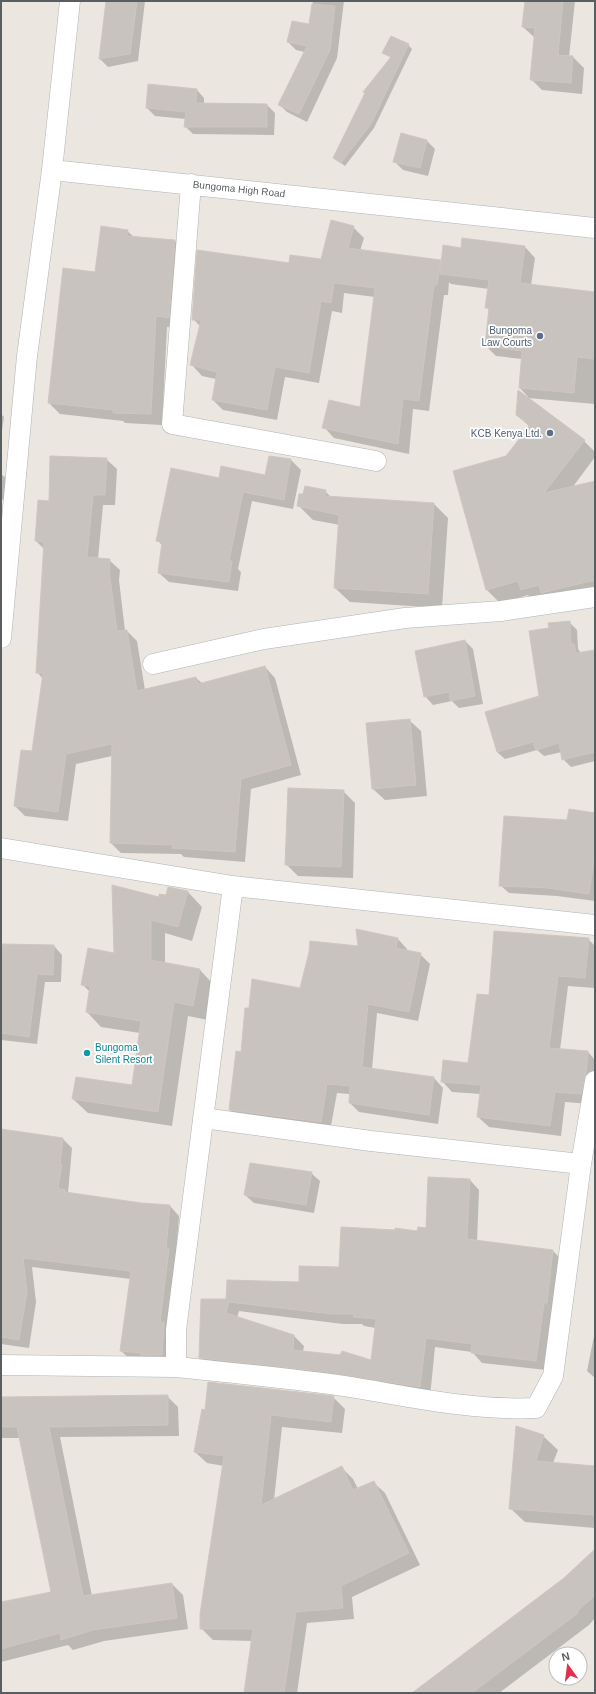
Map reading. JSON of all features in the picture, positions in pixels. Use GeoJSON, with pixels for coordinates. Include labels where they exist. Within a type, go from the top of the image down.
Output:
{"type":"FeatureCollection","features":[{"type":"Feature","properties":{"kind":"street"},"geometry":{"type":"LineString","coordinates":[[1,638],[28,356],[52,170],[70,1]]}},
{"type":"Feature","properties":{"kind":"street","name":"Bungoma High Road"},"geometry":{"type":"LineString","coordinates":[[52,170],[595,228]]}},
{"type":"Feature","properties":{"kind":"street"},"geometry":{"type":"LineString","coordinates":[[190,184],[172,424],[376,461]]}},
{"type":"Feature","properties":{"kind":"street"},"geometry":{"type":"LineString","coordinates":[[153,664],[272,638],[405,618],[501,611],[595,597]]}},
{"type":"Feature","properties":{"kind":"street"},"geometry":{"type":"LineString","coordinates":[[1,848],[233,886],[595,925]]}},
{"type":"Feature","properties":{"kind":"street"},"geometry":{"type":"LineString","coordinates":[[176,1367],[176,1330],[233,886]]}},
{"type":"Feature","properties":{"kind":"street"},"geometry":{"type":"LineString","coordinates":[[1,1365],[176,1367],[344,1386],[428,1401],[511,1410],[536,1408],[553,1376],[581,1164],[595,1081]]}},
{"type":"Feature","properties":{"kind":"street"},"geometry":{"type":"LineString","coordinates":[[203,1118],[371,1141],[581,1164]]}},
{"type":"Feature","properties":{"kind":"building"},"geometry":{"type":"Polygon","coordinates":[[[106,1],[137,1],[130,54],[99,59],[106,1]]]}},
{"type":"Feature","properties":{"kind":"building"},"geometry":{"type":"Polygon","coordinates":[[[525,1],[563,1],[558,55],[573,56],[571,83],[530,80],[535,28],[522,27],[525,1]]]}},
{"type":"Feature","properties":{"kind":"building"},"geometry":{"type":"Polygon","coordinates":[[[312,4],[335,6],[330,50],[299,114],[278,105],[307,46],[287,42],[292,21],[309,24],[312,4]]]}},
{"type":"Feature","properties":{"kind":"building"},"geometry":{"type":"Polygon","coordinates":[[[391,36],[409,44],[371,124],[341,163],[333,158],[365,93],[363,92],[391,57],[382,53],[391,36]]]}},
{"type":"Feature","properties":{"kind":"building"},"geometry":{"type":"Polygon","coordinates":[[[148,84],[197,89],[196,103],[267,104],[267,127],[184,127],[186,112],[146,108],[148,84]]]}},
{"type":"Feature","properties":{"kind":"building"},"geometry":{"type":"Polygon","coordinates":[[[401,133],[427,140],[420,168],[393,162],[401,133]]]}},
{"type":"Feature","properties":{"kind":"building"},"geometry":{"type":"Polygon","coordinates":[[[331,220],[354,226],[348,248],[441,260],[437,285],[434,285],[419,401],[403,399],[398,444],[322,428],[329,400],[360,407],[375,288],[334,283],[331,303],[321,301],[309,373],[275,367],[267,410],[212,400],[217,372],[190,365],[201,320],[192,320],[197,250],[289,263],[290,255],[321,259],[331,220]]]}},
{"type":"Feature","properties":{"kind":"building"},"geometry":{"type":"Polygon","coordinates":[[[101,226],[128,230],[127,236],[175,240],[169,318],[156,316],[151,414],[113,413],[113,410],[48,403],[63,268],[95,272],[101,226]]]}},
{"type":"Feature","properties":{"kind":"building"},"geometry":{"type":"Polygon","coordinates":[[[462,238],[525,246],[520,283],[595,292],[595,359],[577,357],[574,393],[519,388],[522,351],[485,346],[489,308],[485,308],[489,280],[440,274],[443,245],[461,248],[462,238]]]}},
{"type":"Feature","properties":{"kind":"building"},"geometry":{"type":"Polygon","coordinates":[[[518,390],[585,440],[544,493],[595,481],[595,580],[541,593],[539,585],[521,590],[518,581],[486,590],[453,471],[506,456],[530,425],[516,415],[518,390]]]}},
{"type":"Feature","properties":{"kind":"building"},"geometry":{"type":"Polygon","coordinates":[[[50,456],[107,458],[105,495],[93,495],[87,557],[110,559],[109,570],[117,631],[127,630],[137,691],[196,677],[198,684],[265,666],[291,765],[241,779],[235,852],[172,848],[173,845],[110,843],[112,744],[66,754],[58,812],[14,806],[21,750],[32,751],[43,673],[36,673],[44,542],[35,541],[38,500],[49,501],[50,456]]]}},
{"type":"Feature","properties":{"kind":"building"},"geometry":{"type":"Polygon","coordinates":[[[269,456],[291,459],[284,500],[243,492],[229,561],[232,561],[229,582],[158,573],[162,542],[156,541],[171,468],[219,478],[221,466],[265,475],[269,456]]]}},
{"type":"Feature","properties":{"kind":"building"},"geometry":{"type":"Polygon","coordinates":[[[305,486],[326,490],[325,496],[434,503],[428,594],[334,588],[339,515],[297,506],[299,494],[303,494],[305,486]]]}},
{"type":"Feature","properties":{"kind":"building"},"geometry":{"type":"Polygon","coordinates":[[[570,621],[571,644],[574,644],[576,653],[595,650],[595,752],[562,760],[559,743],[536,750],[533,742],[497,752],[485,712],[539,696],[529,631],[549,628],[548,623],[570,621]]]}},
{"type":"Feature","properties":{"kind":"building"},"geometry":{"type":"Polygon","coordinates":[[[465,640],[475,696],[450,701],[449,692],[424,697],[415,651],[465,640]]]}},
{"type":"Feature","properties":{"kind":"building"},"geometry":{"type":"Polygon","coordinates":[[[410,719],[416,785],[372,789],[366,723],[410,719]]]}},
{"type":"Feature","properties":{"kind":"building"},"geometry":{"type":"Polygon","coordinates":[[[288,788],[344,790],[341,867],[285,865],[288,788]]]}},
{"type":"Feature","properties":{"kind":"building"},"geometry":{"type":"Polygon","coordinates":[[[569,809],[595,813],[595,855],[589,894],[548,888],[499,886],[504,816],[567,820],[569,809]]]}},
{"type":"Feature","properties":{"kind":"building"},"geometry":{"type":"Polygon","coordinates":[[[112,885],[159,897],[159,894],[166,895],[168,887],[188,891],[178,927],[151,920],[151,960],[200,969],[193,1006],[174,1002],[158,1112],[72,1099],[76,1077],[132,1085],[141,1021],[86,1012],[90,986],[81,985],[88,948],[114,953],[112,885]]]}},
{"type":"Feature","properties":{"kind":"building"},"geometry":{"type":"Polygon","coordinates":[[[356,929],[398,938],[396,948],[421,953],[409,1012],[368,1004],[362,1067],[434,1077],[429,1115],[349,1103],[350,1086],[327,1084],[321,1122],[229,1110],[236,1051],[241,1052],[245,1008],[249,1008],[252,979],[300,988],[309,952],[310,941],[358,946],[356,929]]]}},
{"type":"Feature","properties":{"kind":"building"},"geometry":{"type":"Polygon","coordinates":[[[494,931],[589,938],[585,978],[558,976],[549,1048],[588,1051],[586,1074],[581,1094],[555,1092],[550,1126],[477,1117],[481,1085],[441,1082],[443,1060],[468,1063],[477,994],[489,995],[494,931]]]}},
{"type":"Feature","properties":{"kind":"building"},"geometry":{"type":"Polygon","coordinates":[[[1,944],[54,945],[53,975],[37,974],[29,1037],[1,1033],[1,944]]]}},
{"type":"Feature","properties":{"kind":"building"},"geometry":{"type":"Polygon","coordinates":[[[1,1129],[63,1138],[60,1165],[62,1165],[58,1188],[65,1190],[65,1192],[141,1203],[170,1205],[166,1249],[169,1249],[160,1322],[164,1322],[162,1355],[141,1355],[141,1353],[120,1351],[131,1271],[23,1258],[27,1292],[19,1340],[1,1337],[1,1129]]]}},
{"type":"Feature","properties":{"kind":"building"},"geometry":{"type":"Polygon","coordinates":[[[250,1163],[312,1172],[306,1205],[244,1195],[250,1163]]]}},
{"type":"Feature","properties":{"kind":"building"},"geometry":{"type":"Polygon","coordinates":[[[428,1177],[470,1179],[467,1239],[553,1250],[547,1303],[544,1303],[536,1361],[471,1353],[472,1344],[426,1338],[420,1387],[324,1372],[199,1358],[201,1299],[226,1299],[227,1280],[299,1282],[299,1266],[339,1267],[341,1227],[395,1230],[395,1228],[417,1231],[418,1227],[426,1228],[428,1177]],[[229,1302],[226,1313],[294,1335],[293,1350],[340,1355],[342,1351],[371,1360],[376,1319],[353,1317],[354,1314],[332,1314],[229,1302]]]}},
{"type":"Feature","properties":{"kind":"building"},"geometry":{"type":"Polygon","coordinates":[[[208,1382],[334,1396],[331,1422],[271,1415],[261,1505],[342,1466],[353,1490],[374,1481],[409,1553],[341,1586],[343,1608],[296,1612],[284,1693],[244,1693],[253,1629],[200,1629],[200,1614],[224,1456],[194,1452],[202,1409],[205,1410],[208,1382]]]}},
{"type":"Feature","properties":{"kind":"building"},"geometry":{"type":"Polygon","coordinates":[[[168,1395],[168,1425],[49,1427],[83,1596],[172,1583],[177,1618],[93,1630],[61,1640],[60,1633],[1,1649],[1,1602],[51,1592],[17,1427],[1,1427],[1,1397],[168,1395]]]}},
{"type":"Feature","properties":{"kind":"building"},"geometry":{"type":"Polygon","coordinates":[[[516,1426],[544,1435],[536,1461],[595,1466],[595,1515],[509,1509],[516,1426]]]}},
{"type":"Feature","properties":{"kind":"building"},"geometry":{"type":"Polygon","coordinates":[[[595,1549],[595,1595],[577,1612],[578,1613],[472,1693],[412,1693],[564,1578],[595,1549]]]}},
{"type":"Feature","properties":{"kind":"place","name":"Bungoma Law Courts"},"geometry":{"type":"Point","coordinates":[540,336]}},
{"type":"Feature","properties":{"kind":"place","name":"KCB Kenya Ltd."},"geometry":{"type":"Point","coordinates":[550,433]}},
{"type":"Feature","properties":{"kind":"place","name":"Bungoma Silent Resort"},"geometry":{"type":"Point","coordinates":[87,1053]}}]}
